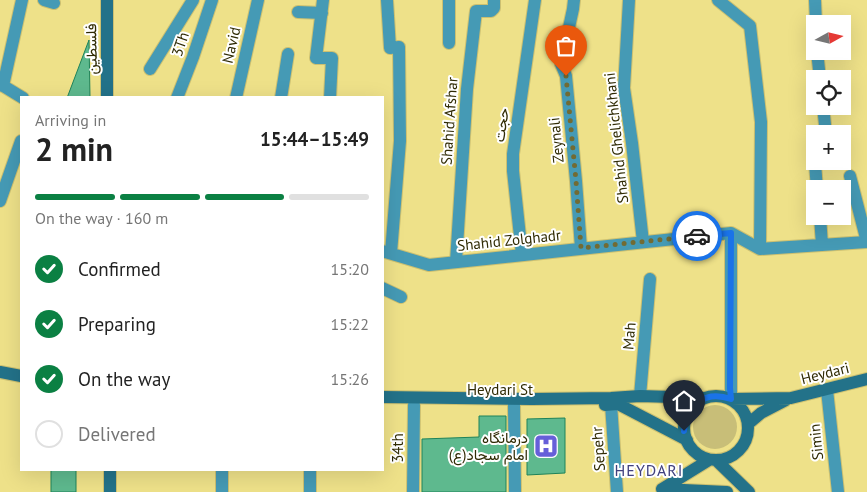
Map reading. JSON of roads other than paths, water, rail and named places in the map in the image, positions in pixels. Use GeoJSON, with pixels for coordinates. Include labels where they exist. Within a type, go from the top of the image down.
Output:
{"type":"FeatureCollection","features":[{"type":"Feature","properties":{"kind":"street"},"geometry":{"type":"LineString","coordinates":[[20,96],[1,85],[22,0]]}},
{"type":"Feature","properties":{"kind":"street","name":"فلسطین"},"geometry":{"type":"LineString","coordinates":[[106,0],[107,96]]}},
{"type":"Feature","properties":{"kind":"street"},"geometry":{"type":"LineString","coordinates":[[150,69],[192,0]]}},
{"type":"Feature","properties":{"kind":"street","name":"3Th"},"geometry":{"type":"LineString","coordinates":[[178,96],[212,0]]}},
{"type":"Feature","properties":{"kind":"street","name":"Navid"},"geometry":{"type":"LineString","coordinates":[[236,96],[258,0]]}},
{"type":"Feature","properties":{"kind":"street"},"geometry":{"type":"LineString","coordinates":[[387,0],[390,48],[399,47],[400,141],[387,252]]}},
{"type":"Feature","properties":{"kind":"street"},"geometry":{"type":"LineString","coordinates":[[449,0],[449,43]]}},
{"type":"Feature","properties":{"kind":"street","name":"Shahid Afshar"},"geometry":{"type":"LineString","coordinates":[[456,262],[467,89],[476,11],[491,11],[494,8],[494,0]]}},
{"type":"Feature","properties":{"kind":"street","name":"حجت"},"geometry":{"type":"LineString","coordinates":[[522,255],[513,171],[513,154],[536,0]]}},
{"type":"Feature","properties":{"kind":"street","name":"Zeynali"},"geometry":{"type":"LineString","coordinates":[[574,0],[561,64],[566,76],[581,248]]}},
{"type":"Feature","properties":{"kind":"street","name":"Shahid Ghelichkhani"},"geometry":{"type":"LineString","coordinates":[[629,0],[624,88],[643,242]]}},
{"type":"Feature","properties":{"kind":"street"},"geometry":{"type":"LineString","coordinates":[[718,0],[750,26],[762,122],[760,249]]}},
{"type":"Feature","properties":{"kind":"street"},"geometry":{"type":"LineString","coordinates":[[815,0],[816,15]]}},
{"type":"Feature","properties":{"kind":"street"},"geometry":{"type":"LineString","coordinates":[[298,12],[323,6],[316,58],[332,58],[330,96]]}},
{"type":"Feature","properties":{"kind":"street"},"geometry":{"type":"LineString","coordinates":[[281,96],[288,54]]}},
{"type":"Feature","properties":{"kind":"street"},"geometry":{"type":"LineString","coordinates":[[0,201],[20,144]]}},
{"type":"Feature","properties":{"kind":"street"},"geometry":{"type":"LineString","coordinates":[[704,398],[689,411],[684,431],[687,440],[699,456],[713,460],[726,459],[735,455],[742,449],[746,441],[748,424],[745,414],[731,399],[730,388],[731,233],[760,249],[867,242],[850,176]]}},
{"type":"Feature","properties":{"kind":"street"},"geometry":{"type":"LineString","coordinates":[[821,225],[822,245]]}},
{"type":"Feature","properties":{"kind":"street","name":"Shahid Zolghadr"},"geometry":{"type":"LineString","coordinates":[[387,252],[428,264],[731,233]]}},
{"type":"Feature","properties":{"kind":"street","name":"Mah"},"geometry":{"type":"LineString","coordinates":[[640,396],[650,279]]}},
{"type":"Feature","properties":{"kind":"street"},"geometry":{"type":"LineString","coordinates":[[384,289],[401,297]]}},
{"type":"Feature","properties":{"kind":"street"},"geometry":{"type":"LineString","coordinates":[[0,372],[20,376]]}},
{"type":"Feature","properties":{"kind":"street","name":"Heydari"},"geometry":{"type":"LineString","coordinates":[[791,398],[867,379]]}},
{"type":"Feature","properties":{"kind":"street","name":"Simin"},"geometry":{"type":"LineString","coordinates":[[827,390],[838,492]]}},
{"type":"Feature","properties":{"kind":"street"},"geometry":{"type":"LineString","coordinates":[[615,402],[640,396],[704,398],[722,396],[731,399],[791,398]]}},
{"type":"Feature","properties":{"kind":"street","name":"Heydari St"},"geometry":{"type":"LineString","coordinates":[[384,397],[615,402]]}},
{"type":"Feature","properties":{"kind":"street"},"geometry":{"type":"LineString","coordinates":[[748,424],[761,413],[791,398]]}},
{"type":"Feature","properties":{"kind":"street"},"geometry":{"type":"LineString","coordinates":[[615,402],[687,440]]}},
{"type":"Feature","properties":{"kind":"street","name":"Heydari St"},"geometry":{"type":"LineString","coordinates":[[384,404],[514,405],[615,402]]}},
{"type":"Feature","properties":{"kind":"street","name":"Sepehr"},"geometry":{"type":"LineString","coordinates":[[615,402],[617,492]]}},
{"type":"Feature","properties":{"kind":"street","name":"34th"},"geometry":{"type":"LineString","coordinates":[[413,492],[414,405]]}},
{"type":"Feature","properties":{"kind":"street"},"geometry":{"type":"LineString","coordinates":[[514,405],[515,492]]}},
{"type":"Feature","properties":{"kind":"street"},"geometry":{"type":"LineString","coordinates":[[735,455],[745,488]]}},
{"type":"Feature","properties":{"kind":"street"},"geometry":{"type":"LineString","coordinates":[[713,460],[745,488]]}},
{"type":"Feature","properties":{"kind":"street"},"geometry":{"type":"LineString","coordinates":[[660,491],[713,460]]}},
{"type":"Feature","properties":{"kind":"street"},"geometry":{"type":"LineString","coordinates":[[102,471],[102,492]]}},
{"type":"Feature","properties":{"kind":"street"},"geometry":{"type":"LineString","coordinates":[[110,471],[110,492]]}},
{"type":"Feature","properties":{"kind":"street"},"geometry":{"type":"LineString","coordinates":[[222,471],[222,492]]}},
{"type":"Feature","properties":{"kind":"street"},"geometry":{"type":"LineString","coordinates":[[310,471],[310,492]]}},
{"type":"Feature","properties":{"kind":"street"},"geometry":{"type":"LineString","coordinates":[[660,491],[727,492]]}},
{"type":"Feature","properties":{"kind":"place","name":"درمانگاه امام سجاد(ع)"},"geometry":{"type":"Point","coordinates":[546,446]}},
{"type":"Feature","properties":{"kind":"district","name":"HEYDARI"},"geometry":{"type":"Point","coordinates":[649,470]}}]}
